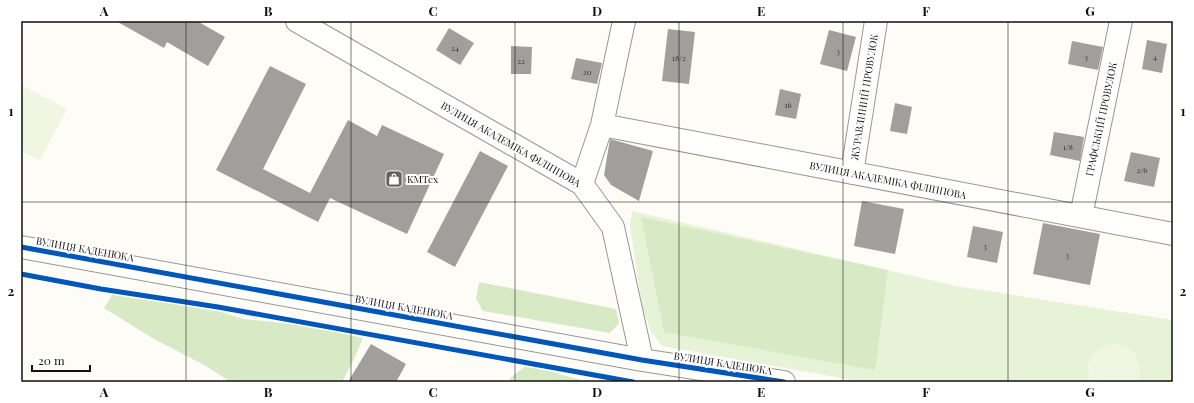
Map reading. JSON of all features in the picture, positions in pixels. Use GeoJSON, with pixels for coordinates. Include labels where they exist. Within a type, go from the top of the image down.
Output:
{"type":"FeatureCollection","features":[{"type":"Feature","properties":{"kind":"street","name":"ВУЛИЦЯ АКАДЕМІКА ФІЛІППОВА"},"geometry":{"type":"LineString","coordinates":[[297,21],[582,184],[613,227],[642,360]]}},
{"type":"Feature","properties":{"kind":"street"},"geometry":{"type":"LineString","coordinates":[[582,184],[602,125],[624,21]]}},
{"type":"Feature","properties":{"kind":"street","name":"ЖУРАВЛИНИЙ ПРОВУЛОК"},"geometry":{"type":"LineString","coordinates":[[852,173],[876,21]]}},
{"type":"Feature","properties":{"kind":"street","name":"ГРАФСЬКИЙ ПРОВУЛОК"},"geometry":{"type":"LineString","coordinates":[[1081,216],[1121,21]]}},
{"type":"Feature","properties":{"kind":"street","name":"ВУЛИЦЯ АКАДЕМІКА ФІЛІППОВА"},"geometry":{"type":"LineString","coordinates":[[602,125],[1173,234]]}},
{"type":"Feature","properties":{"kind":"street","name":"ВУЛИЦЯ КАДЕНЮКА"},"geometry":{"type":"LineString","coordinates":[[21,247],[642,360],[784,382]]}},
{"type":"Feature","properties":{"kind":"green space"},"geometry":{"type":"Polygon","coordinates":[[[21,85],[67,109],[40,160],[21,151],[21,85]]]}},
{"type":"Feature","properties":{"kind":"green space"},"geometry":{"type":"Polygon","coordinates":[[[632,211],[956,286],[1173,320],[1173,382],[864,382],[662,346],[651,332],[642,306],[630,226],[632,211]]]}},
{"type":"Feature","properties":{"kind":"green space"},"geometry":{"type":"Polygon","coordinates":[[[641,217],[888,270],[875,370],[664,332],[641,217]]]}},
{"type":"Feature","properties":{"kind":"green space"},"geometry":{"type":"Polygon","coordinates":[[[479,282],[616,309],[619,323],[610,333],[483,311],[476,299],[479,282]]]}},
{"type":"Feature","properties":{"kind":"green space"},"geometry":{"type":"Polygon","coordinates":[[[114,292],[221,312],[244,319],[310,326],[363,338],[342,382],[231,382],[206,366],[154,339],[104,308],[114,292]]]}},
{"type":"Feature","properties":{"kind":"green space"},"geometry":{"type":"Polygon","coordinates":[[[1112,344],[1126,347],[1135,355],[1140,368],[1137,382],[1090,381],[1088,367],[1091,356],[1099,349],[1112,344]]]}},
{"type":"Feature","properties":{"kind":"green space"},"geometry":{"type":"Polygon","coordinates":[[[527,365],[581,380],[598,382],[514,382],[509,379],[527,365]]]}},
{"type":"Feature","properties":{"kind":"building"},"geometry":{"type":"Polygon","coordinates":[[[116,21],[197,21],[225,37],[208,66],[167,42],[164,48],[116,21]]]}},
{"type":"Feature","properties":{"kind":"building"},"geometry":{"type":"Polygon","coordinates":[[[449,28],[474,43],[460,65],[436,50],[449,28]]]}},
{"type":"Feature","properties":{"kind":"building"},"geometry":{"type":"Polygon","coordinates":[[[668,29],[695,32],[689,84],[662,81],[668,29]]]}},
{"type":"Feature","properties":{"kind":"building"},"geometry":{"type":"Polygon","coordinates":[[[829,30],[856,37],[847,71],[820,64],[829,30]]]}},
{"type":"Feature","properties":{"kind":"building"},"geometry":{"type":"Polygon","coordinates":[[[1147,40],[1167,44],[1162,73],[1142,69],[1147,40]]]}},
{"type":"Feature","properties":{"kind":"building"},"geometry":{"type":"Polygon","coordinates":[[[1072,41],[1103,47],[1098,70],[1068,64],[1072,41]]]}},
{"type":"Feature","properties":{"kind":"building"},"geometry":{"type":"Polygon","coordinates":[[[511,46],[532,47],[531,74],[511,74],[511,46]]]}},
{"type":"Feature","properties":{"kind":"building"},"geometry":{"type":"Polygon","coordinates":[[[576,58],[602,63],[597,84],[571,79],[576,58]]]}},
{"type":"Feature","properties":{"kind":"building"},"geometry":{"type":"Polygon","coordinates":[[[270,66],[306,84],[263,169],[310,193],[348,120],[377,136],[382,125],[444,154],[407,234],[330,198],[318,222],[216,170],[270,66]]]}},
{"type":"Feature","properties":{"kind":"building"},"geometry":{"type":"Polygon","coordinates":[[[780,89],[801,94],[796,119],[775,115],[780,89]]]}},
{"type":"Feature","properties":{"kind":"building"},"geometry":{"type":"Polygon","coordinates":[[[895,103],[912,107],[907,134],[890,131],[895,103]]]}},
{"type":"Feature","properties":{"kind":"building"},"geometry":{"type":"Polygon","coordinates":[[[1054,132],[1084,137],[1080,161],[1050,155],[1054,132]]]}},
{"type":"Feature","properties":{"kind":"building"},"geometry":{"type":"Polygon","coordinates":[[[610,139],[653,151],[639,201],[611,185],[604,175],[610,139]]]}},
{"type":"Feature","properties":{"kind":"building"},"geometry":{"type":"Polygon","coordinates":[[[480,151],[508,166],[455,267],[427,252],[480,151]]]}},
{"type":"Feature","properties":{"kind":"building"},"geometry":{"type":"Polygon","coordinates":[[[1131,152],[1160,158],[1154,187],[1124,181],[1131,152]]]}},
{"type":"Feature","properties":{"kind":"building"},"geometry":{"type":"Polygon","coordinates":[[[862,201],[904,209],[895,254],[854,246],[862,201]]]}},
{"type":"Feature","properties":{"kind":"building"},"geometry":{"type":"Polygon","coordinates":[[[1043,223],[1100,234],[1090,285],[1033,274],[1043,223]]]}},
{"type":"Feature","properties":{"kind":"building"},"geometry":{"type":"Polygon","coordinates":[[[973,226],[1003,232],[997,263],[967,257],[973,226]]]}},
{"type":"Feature","properties":{"kind":"building"},"geometry":{"type":"Polygon","coordinates":[[[371,344],[406,364],[396,382],[348,382],[371,344]]]}},
{"type":"Feature","properties":{"kind":"cycle path"},"geometry":{"type":"LineString","coordinates":[[21,247],[642,360],[784,382]]}},
{"type":"Feature","properties":{"kind":"cycle path"},"geometry":{"type":"LineString","coordinates":[[21,274],[101,289],[218,307],[633,382]]}},
{"type":"Feature","properties":{"kind":"place","name":"KMTex"},"geometry":{"type":"Point","coordinates":[394,179]}}]}
